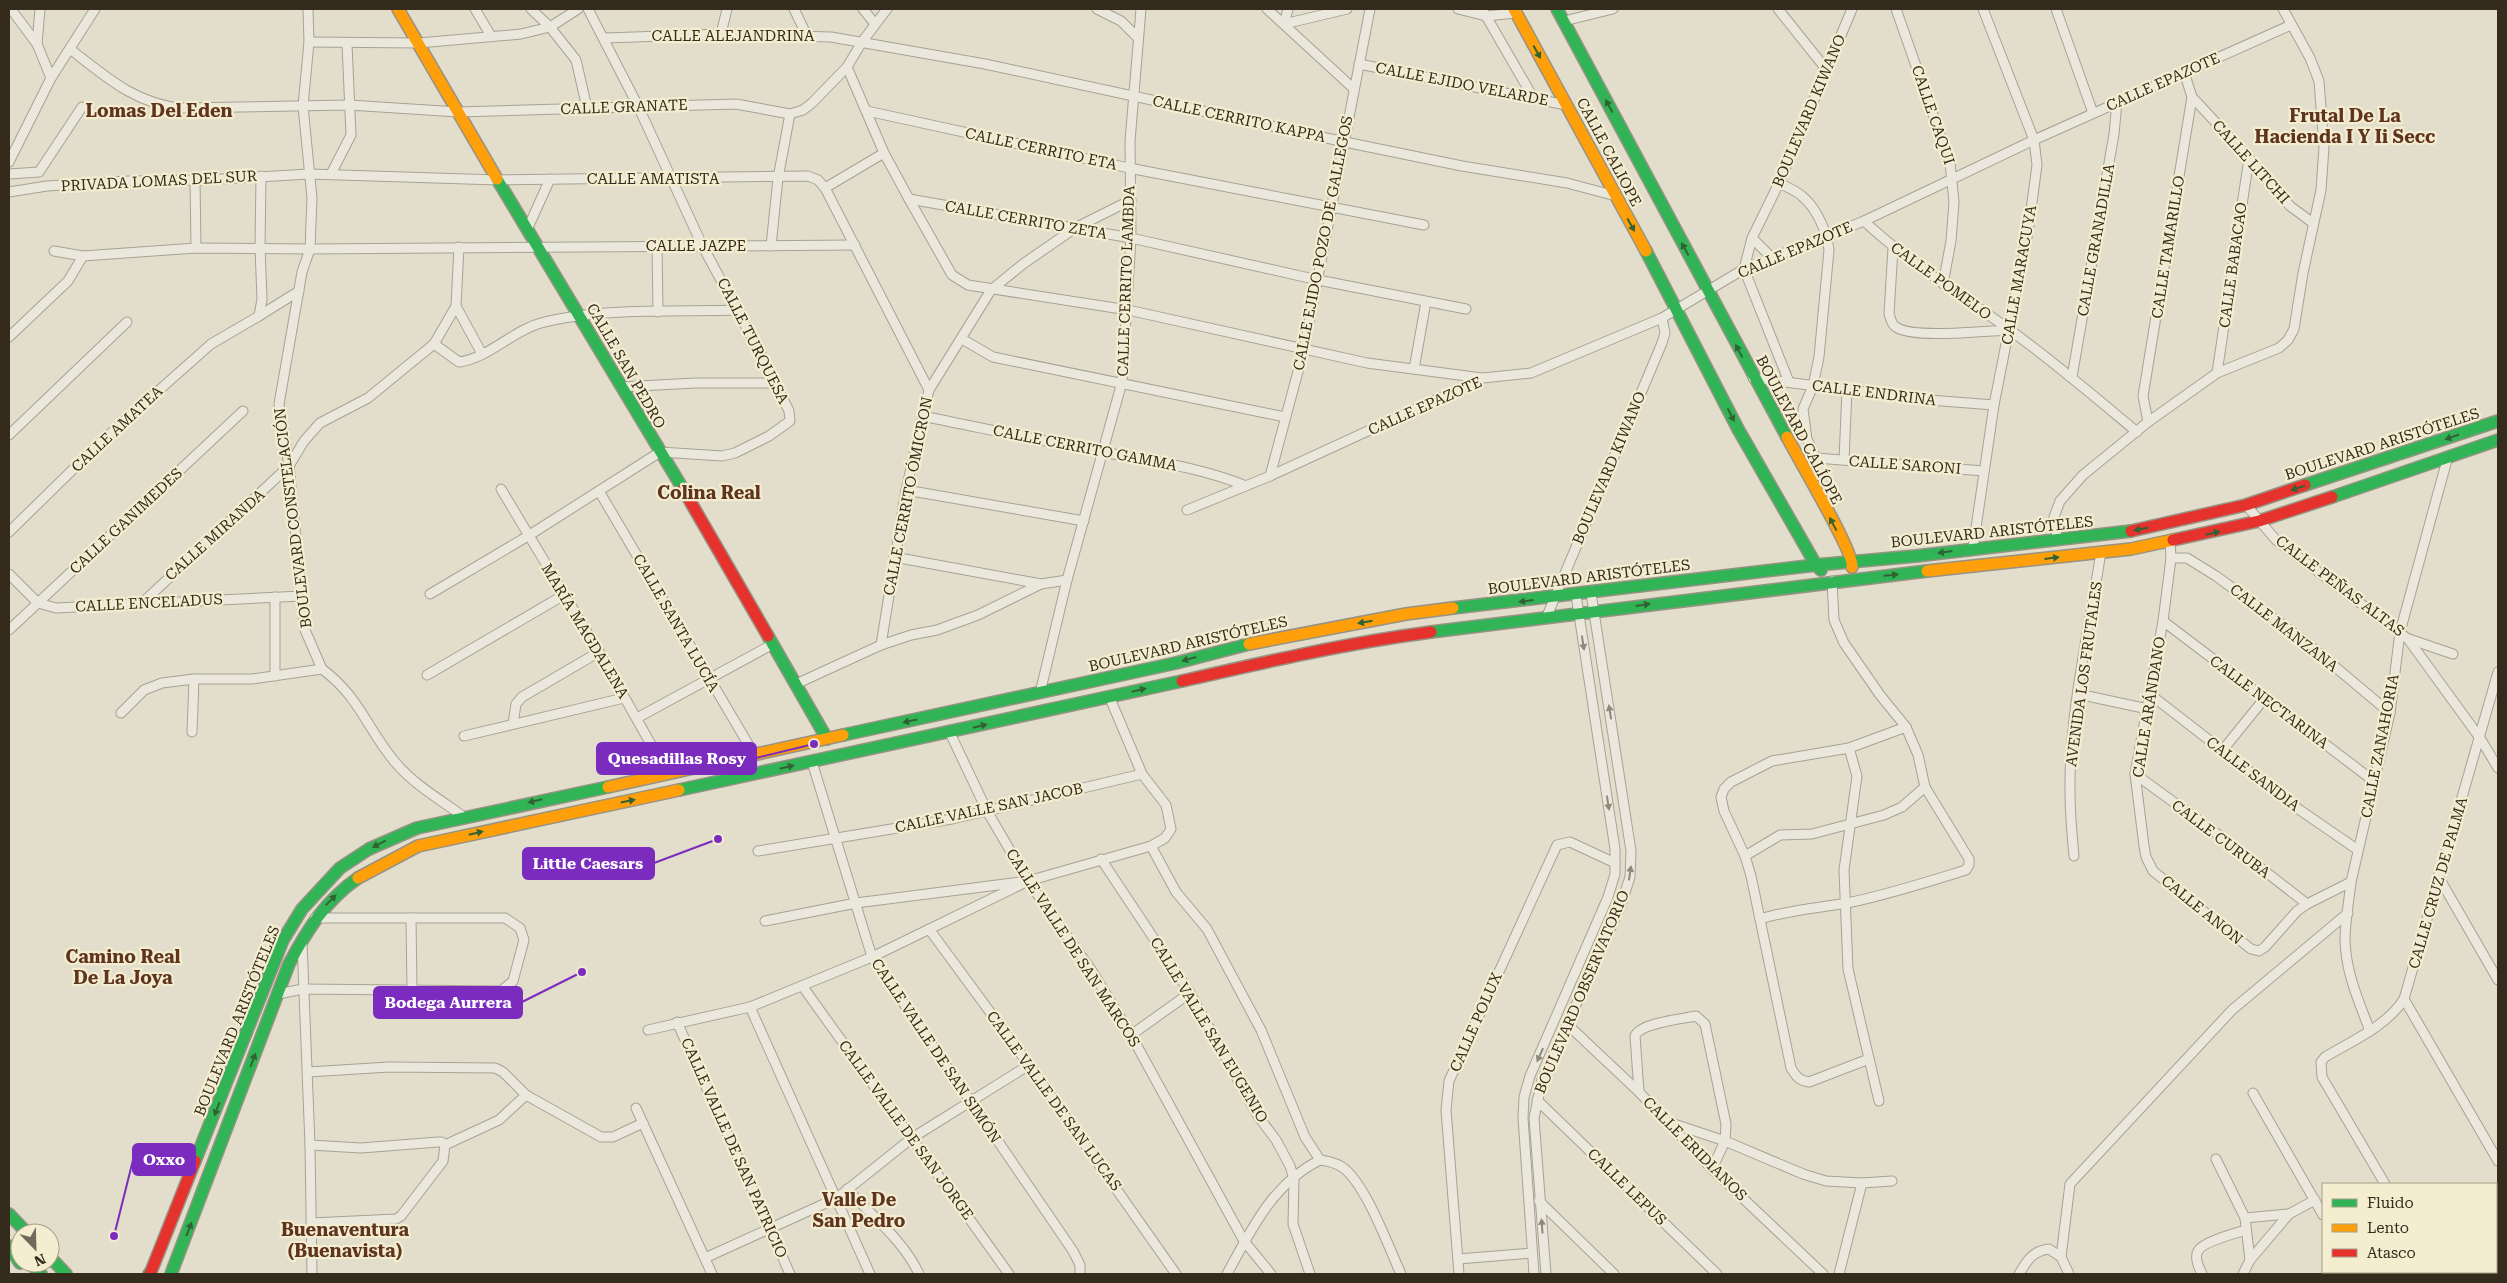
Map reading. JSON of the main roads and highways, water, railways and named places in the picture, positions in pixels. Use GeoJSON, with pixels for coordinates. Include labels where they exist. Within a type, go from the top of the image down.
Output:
{"type":"FeatureCollection","features":[{"type":"Feature","properties":{"kind":"place","name":"Quesadillas Rosy"},"geometry":{"type":"Point","coordinates":[814,744]}},
{"type":"Feature","properties":{"kind":"place","name":"Little Caesars"},"geometry":{"type":"Point","coordinates":[718,839]}},
{"type":"Feature","properties":{"kind":"place","name":"Bodega Aurrera"},"geometry":{"type":"Point","coordinates":[582,972]}},
{"type":"Feature","properties":{"kind":"place","name":"Oxxo"},"geometry":{"type":"Point","coordinates":[114,1236]}},
{"type":"Feature","properties":{"kind":"district","name":"Lomas Del Eden"},"geometry":{"type":"Point","coordinates":[159,110]}},
{"type":"Feature","properties":{"kind":"district","name":"Frutal De La Hacienda I Y Ii Secc"},"geometry":{"type":"Point","coordinates":[2345,125]}},
{"type":"Feature","properties":{"kind":"district","name":"Colina Real"},"geometry":{"type":"Point","coordinates":[709,492]}},
{"type":"Feature","properties":{"kind":"district","name":"Camino Real De La Joya"},"geometry":{"type":"Point","coordinates":[123,966]}},
{"type":"Feature","properties":{"kind":"district","name":"Valle De San Pedro"},"geometry":{"type":"Point","coordinates":[859,1209]}},
{"type":"Feature","properties":{"kind":"district","name":"Buenaventura (Buenavista)"},"geometry":{"type":"Point","coordinates":[345,1239]}}]}
